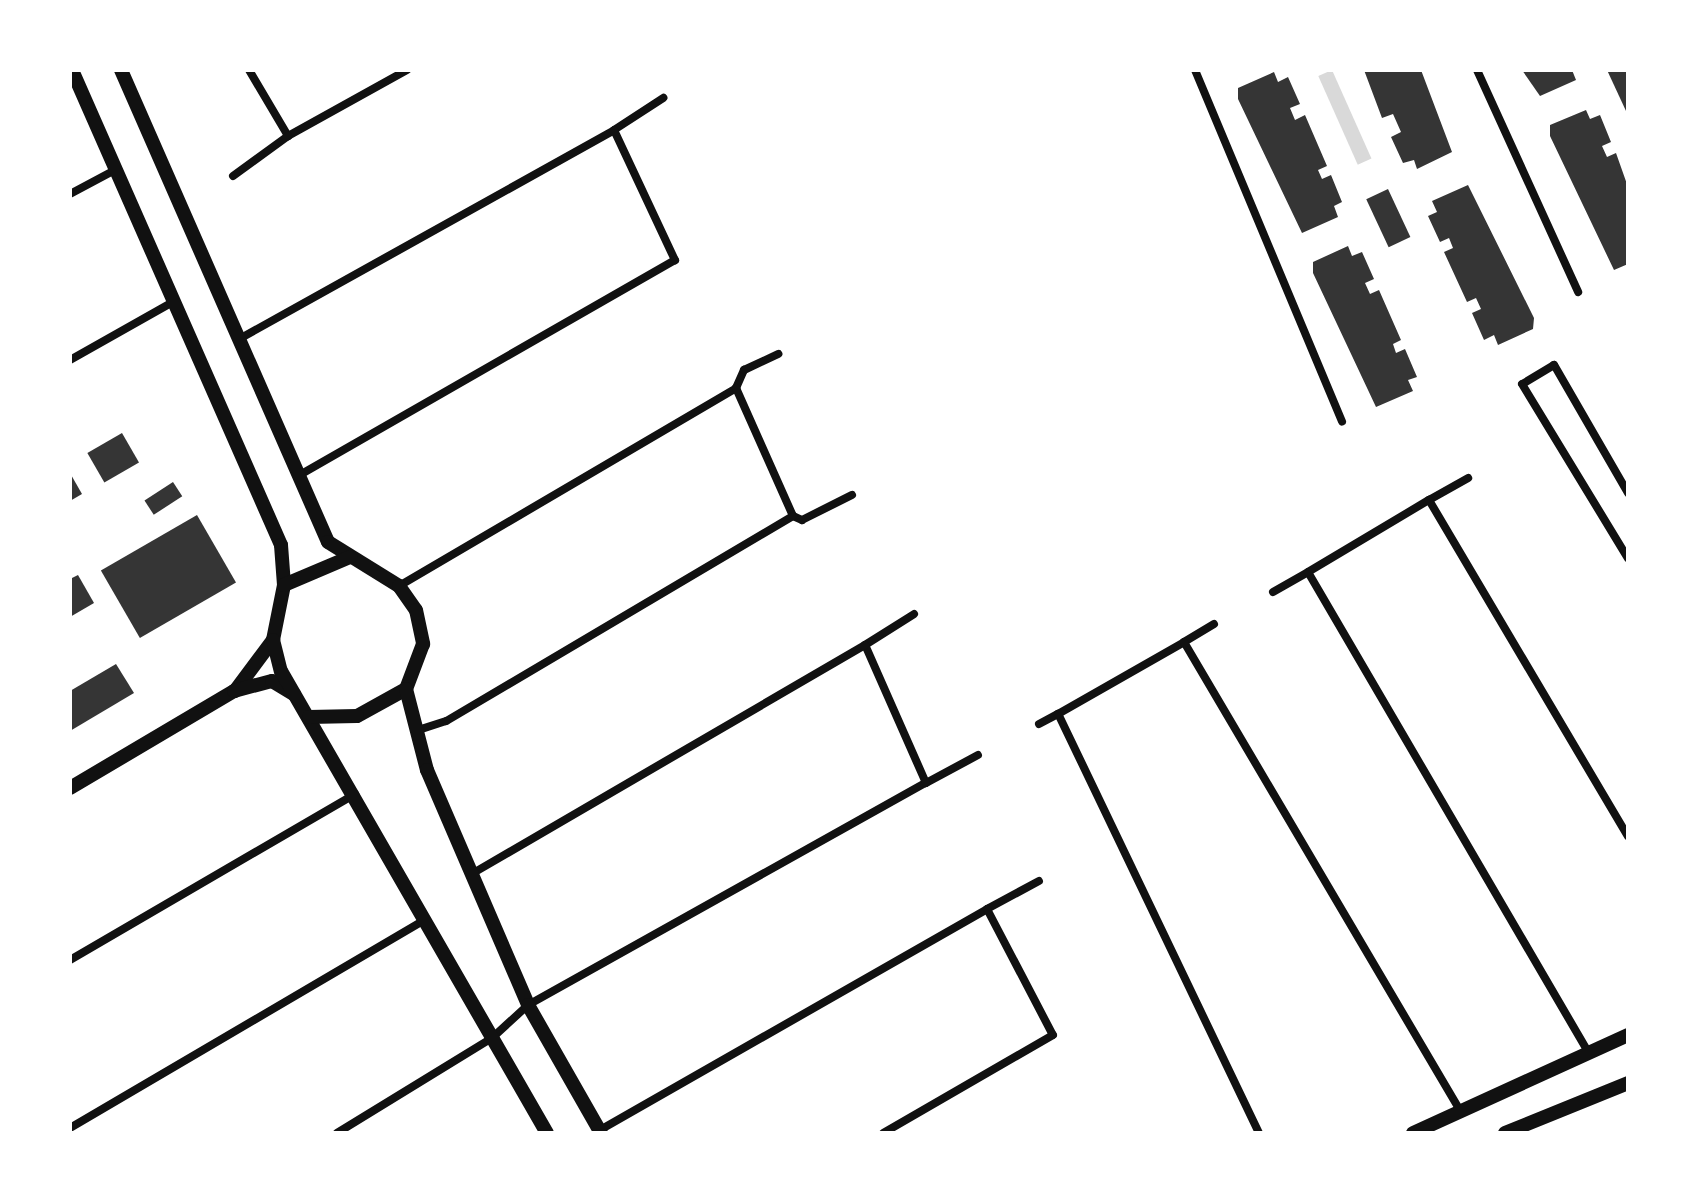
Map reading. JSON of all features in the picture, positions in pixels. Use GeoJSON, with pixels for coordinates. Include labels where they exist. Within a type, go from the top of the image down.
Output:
{"type":"FeatureCollection","features":[{"type":"Feature","properties":{"kind":"main road"},"geometry":{"type":"LineString","coordinates":[[72,70],[171,303],[281,545],[284,585],[273,640],[234,691]]}},
{"type":"Feature","properties":{"kind":"main road"},"geometry":{"type":"LineString","coordinates":[[121,70],[301,474],[328,542],[399,586],[416,610],[423,644],[406,689],[414,731],[528,1005],[601,1132]]}},
{"type":"Feature","properties":{"kind":"main road"},"geometry":{"type":"LineString","coordinates":[[284,585],[350,557]]}},
{"type":"Feature","properties":{"kind":"main road"},"geometry":{"type":"LineString","coordinates":[[273,640],[294,694],[356,793],[547,1133]]}},
{"type":"Feature","properties":{"kind":"main road"},"geometry":{"type":"LineString","coordinates":[[70,788],[234,691],[272,681],[294,694]]}},
{"type":"Feature","properties":{"kind":"main road"},"geometry":{"type":"LineString","coordinates":[[309,717],[357,716],[406,689]]}},
{"type":"Feature","properties":{"kind":"main road"},"geometry":{"type":"LineString","coordinates":[[1413,1133],[1458,1107],[1628,1035]]}},
{"type":"Feature","properties":{"kind":"main road"},"geometry":{"type":"LineString","coordinates":[[1505,1133],[1628,1083]]}},
{"type":"Feature","properties":{"kind":"street"},"geometry":{"type":"LineString","coordinates":[[249,70],[288,136]]}},
{"type":"Feature","properties":{"kind":"street"},"geometry":{"type":"LineString","coordinates":[[233,176],[288,136],[407,70]]}},
{"type":"Feature","properties":{"kind":"street"},"geometry":{"type":"LineString","coordinates":[[1195,70],[1342,422]]}},
{"type":"Feature","properties":{"kind":"street"},"geometry":{"type":"LineString","coordinates":[[1477,70],[1578,292]]}},
{"type":"Feature","properties":{"kind":"street"},"geometry":{"type":"LineString","coordinates":[[241,338],[271,325],[614,130],[663,98]]}},
{"type":"Feature","properties":{"kind":"street"},"geometry":{"type":"LineString","coordinates":[[301,474],[675,260],[614,130]]}},
{"type":"Feature","properties":{"kind":"street"},"geometry":{"type":"LineString","coordinates":[[74,192],[115,170]]}},
{"type":"Feature","properties":{"kind":"street"},"geometry":{"type":"LineString","coordinates":[[70,360],[171,303]]}},
{"type":"Feature","properties":{"kind":"street"},"geometry":{"type":"LineString","coordinates":[[399,586],[736,388],[744,370],[779,354]]}},
{"type":"Feature","properties":{"kind":"street"},"geometry":{"type":"LineString","coordinates":[[1628,493],[1554,365],[1522,384],[1628,558]]}},
{"type":"Feature","properties":{"kind":"street"},"geometry":{"type":"LineString","coordinates":[[736,388],[793,516],[802,520],[852,495]]}},
{"type":"Feature","properties":{"kind":"street"},"geometry":{"type":"LineString","coordinates":[[1273,592],[1468,478]]}},
{"type":"Feature","properties":{"kind":"street"},"geometry":{"type":"LineString","coordinates":[[1429,500],[1628,836]]}},
{"type":"Feature","properties":{"kind":"street"},"geometry":{"type":"LineString","coordinates":[[414,731],[446,721],[793,516]]}},
{"type":"Feature","properties":{"kind":"street"},"geometry":{"type":"LineString","coordinates":[[1308,572],[1587,1050]]}},
{"type":"Feature","properties":{"kind":"street"},"geometry":{"type":"LineString","coordinates":[[474,873],[914,614]]}},
{"type":"Feature","properties":{"kind":"street"},"geometry":{"type":"LineString","coordinates":[[1039,724],[1214,624]]}},
{"type":"Feature","properties":{"kind":"street"},"geometry":{"type":"LineString","coordinates":[[1184,642],[1458,1107]]}},
{"type":"Feature","properties":{"kind":"street"},"geometry":{"type":"LineString","coordinates":[[865,645],[926,783]]}},
{"type":"Feature","properties":{"kind":"street"},"geometry":{"type":"LineString","coordinates":[[1058,714],[1259,1133]]}},
{"type":"Feature","properties":{"kind":"street"},"geometry":{"type":"LineString","coordinates":[[337,1133],[492,1038],[528,1005],[560,991],[978,755]]}},
{"type":"Feature","properties":{"kind":"street"},"geometry":{"type":"LineString","coordinates":[[70,960],[356,793]]}},
{"type":"Feature","properties":{"kind":"street"},"geometry":{"type":"LineString","coordinates":[[601,1132],[1039,881]]}},
{"type":"Feature","properties":{"kind":"street"},"geometry":{"type":"LineString","coordinates":[[883,1133],[1053,1035],[987,909]]}},
{"type":"Feature","properties":{"kind":"street"},"geometry":{"type":"LineString","coordinates":[[70,1128],[428,919]]}},
{"type":"Feature","properties":{"kind":"shaded area"},"geometry":{"type":"Polygon","coordinates":[[[1332,70],[1371,159],[1358,165],[1318,76],[1332,70]]]}},
{"type":"Feature","properties":{"kind":"building"},"geometry":{"type":"Polygon","coordinates":[[[1364,70],[1421,70],[1452,152],[1417,169],[1414,160],[1403,163],[1391,137],[1401,132],[1393,114],[1382,118],[1364,70]]]}},
{"type":"Feature","properties":{"kind":"building"},"geometry":{"type":"Polygon","coordinates":[[[1522,70],[1572,70],[1576,80],[1540,96],[1522,70]]]}},
{"type":"Feature","properties":{"kind":"building"},"geometry":{"type":"Polygon","coordinates":[[[1607,70],[1628,70],[1626,111],[1607,70]]]}},
{"type":"Feature","properties":{"kind":"building"},"geometry":{"type":"Polygon","coordinates":[[[1274,72],[1278,82],[1288,77],[1300,104],[1290,108],[1295,120],[1305,115],[1327,166],[1318,170],[1322,179],[1331,175],[1342,202],[1334,206],[1338,217],[1302,233],[1238,99],[1238,88],[1274,72]]]}},
{"type":"Feature","properties":{"kind":"building"},"geometry":{"type":"Polygon","coordinates":[[[1586,110],[1590,119],[1600,115],[1611,142],[1602,146],[1607,157],[1616,153],[1628,187],[1628,264],[1614,270],[1550,136],[1550,125],[1586,110]]]}},
{"type":"Feature","properties":{"kind":"building"},"geometry":{"type":"Polygon","coordinates":[[[1468,185],[1534,318],[1533,329],[1498,345],[1494,335],[1484,340],[1472,313],[1481,309],[1476,298],[1467,302],[1444,252],[1453,248],[1449,238],[1440,242],[1428,216],[1437,212],[1432,201],[1468,185]]]}},
{"type":"Feature","properties":{"kind":"building"},"geometry":{"type":"Polygon","coordinates":[[[1388,189],[1410,237],[1389,247],[1366,199],[1388,189]]]}},
{"type":"Feature","properties":{"kind":"building"},"geometry":{"type":"Polygon","coordinates":[[[1348,246],[1352,256],[1362,252],[1374,279],[1365,283],[1370,294],[1379,290],[1401,340],[1393,344],[1396,353],[1405,349],[1417,377],[1408,380],[1413,391],[1376,407],[1313,273],[1313,262],[1348,246]]]}},
{"type":"Feature","properties":{"kind":"building"},"geometry":{"type":"Polygon","coordinates":[[[122,433],[139,462],[104,482],[87,453],[122,433]]]}},
{"type":"Feature","properties":{"kind":"building"},"geometry":{"type":"Polygon","coordinates":[[[70,473],[82,494],[70,501],[70,473]]]}},
{"type":"Feature","properties":{"kind":"building"},"geometry":{"type":"Polygon","coordinates":[[[173,482],[182,496],[154,515],[144,501],[173,482]]]}},
{"type":"Feature","properties":{"kind":"building"},"geometry":{"type":"Polygon","coordinates":[[[197,515],[236,583],[140,638],[101,570],[197,515]]]}},
{"type":"Feature","properties":{"kind":"building"},"geometry":{"type":"Polygon","coordinates":[[[78,575],[94,603],[70,617],[70,579],[78,575]]]}},
{"type":"Feature","properties":{"kind":"building"},"geometry":{"type":"Polygon","coordinates":[[[116,664],[134,693],[70,731],[70,691],[116,664]]]}}]}
